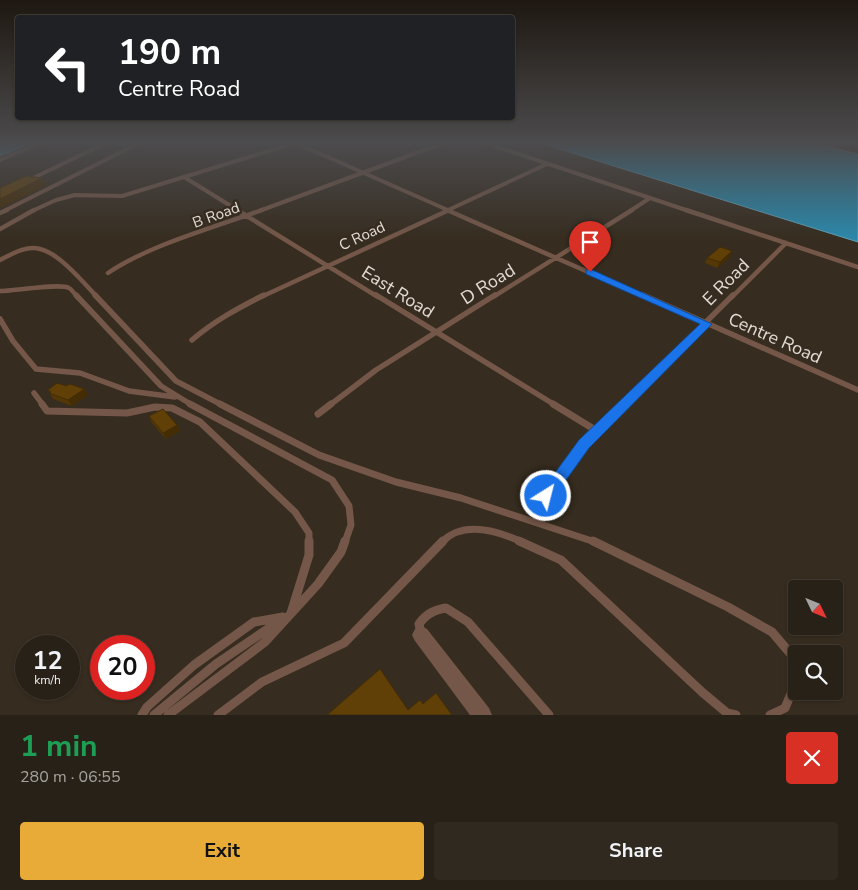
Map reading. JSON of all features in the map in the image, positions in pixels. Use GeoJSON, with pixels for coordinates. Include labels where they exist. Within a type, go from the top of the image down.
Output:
{"type":"FeatureCollection","features":[{"type":"Feature","properties":{"kind":"street"},"geometry":{"type":"LineString","coordinates":[[422,635],[482,715]]}},
{"type":"Feature","properties":{"kind":"lane"},"geometry":{"type":"LineString","coordinates":[[27,181],[39,175]]}},
{"type":"Feature","properties":{"kind":"lane"},"geometry":{"type":"LineString","coordinates":[[0,213],[75,175]]}},
{"type":"Feature","properties":{"kind":"lane"},"geometry":{"type":"LineString","coordinates":[[0,228],[60,198],[74,195],[122,196],[189,175]]}},
{"type":"Feature","properties":{"kind":"lane","name":"B Road"},"geometry":{"type":"LineString","coordinates":[[108,273],[121,264],[140,256],[357,175]]}},
{"type":"Feature","properties":{"kind":"lane","name":"Centre Road"},"geometry":{"type":"LineString","coordinates":[[368,175],[858,390]]}},
{"type":"Feature","properties":{"kind":"lane","name":"C Road"},"geometry":{"type":"LineString","coordinates":[[192,340],[210,325],[241,306],[522,175]]}},
{"type":"Feature","properties":{"kind":"lane"},"geometry":{"type":"LineString","coordinates":[[581,175],[858,266]]}},
{"type":"Feature","properties":{"kind":"lane","name":"East Road"},"geometry":{"type":"LineString","coordinates":[[184,177],[597,431]]}},
{"type":"Feature","properties":{"kind":"lane","name":"D Road"},"geometry":{"type":"LineString","coordinates":[[318,414],[376,370],[650,198]]}},
{"type":"Feature","properties":{"kind":"lane","name":"E Road"},"geometry":{"type":"LineString","coordinates":[[546,496],[584,444],[786,243]]}},
{"type":"Feature","properties":{"kind":"lane"},"geometry":{"type":"LineString","coordinates":[[0,260],[19,250],[39,248],[51,253],[81,280],[176,381],[319,454],[396,482],[461,498],[593,541],[728,607],[772,632],[788,650]]}},
{"type":"Feature","properties":{"kind":"lane"},"geometry":{"type":"LineString","coordinates":[[0,291],[27,290],[58,285],[69,288],[161,386],[177,397],[332,480],[349,506],[351,525],[342,552],[318,584],[265,642],[168,715]]}},
{"type":"Feature","properties":{"kind":"lane"},"geometry":{"type":"LineString","coordinates":[[0,319],[13,341],[36,369],[80,373],[129,391],[177,397]]}},
{"type":"Feature","properties":{"kind":"lane"},"geometry":{"type":"LineString","coordinates":[[34,393],[47,411],[127,413],[155,407],[172,408],[200,422],[295,512],[309,533],[309,554],[290,615],[259,632],[154,715]]}},
{"type":"Feature","properties":{"kind":"lane"},"geometry":{"type":"LineString","coordinates":[[218,715],[262,682],[344,643],[446,538],[474,528],[506,535],[561,560],[702,692],[727,713],[736,715]]}},
{"type":"Feature","properties":{"kind":"lane"},"geometry":{"type":"LineString","coordinates":[[422,635],[419,624],[424,615],[434,610],[446,608],[468,622],[549,715]]}},
{"type":"Feature","properties":{"kind":"lane"},"geometry":{"type":"LineString","coordinates":[[142,715],[148,707],[194,665],[254,622],[290,615]]}},
{"type":"Feature","properties":{"kind":"lane"},"geometry":{"type":"LineString","coordinates":[[770,715],[784,708],[788,699]]}},
{"type":"Feature","properties":{"kind":"water"},"geometry":{"type":"Polygon","coordinates":[[[644,175],[858,175],[858,242],[644,175]]]}},
{"type":"Feature","properties":{"kind":"building"},"geometry":{"type":"Polygon","coordinates":[[[26,176],[42,178],[0,199],[0,188],[26,176]]]}},
{"type":"Feature","properties":{"kind":"building"},"geometry":{"type":"Polygon","coordinates":[[[720,247],[732,251],[720,262],[707,258],[720,247]]]}},
{"type":"Feature","properties":{"kind":"building"},"geometry":{"type":"Polygon","coordinates":[[[57,383],[66,386],[70,384],[84,389],[68,400],[49,393],[51,392],[48,390],[57,383]]]}},
{"type":"Feature","properties":{"kind":"building"},"geometry":{"type":"Polygon","coordinates":[[[163,409],[177,425],[163,433],[149,416],[163,409]]]}},
{"type":"Feature","properties":{"kind":"building"},"geometry":{"type":"Polygon","coordinates":[[[380,669],[408,710],[420,700],[423,704],[436,693],[452,715],[327,715],[380,669]]]}},
{"type":"Feature","properties":{"kind":"route"},"geometry":{"type":"LineString","coordinates":[[546,496],[584,444],[706,324],[590,272]]}}]}
